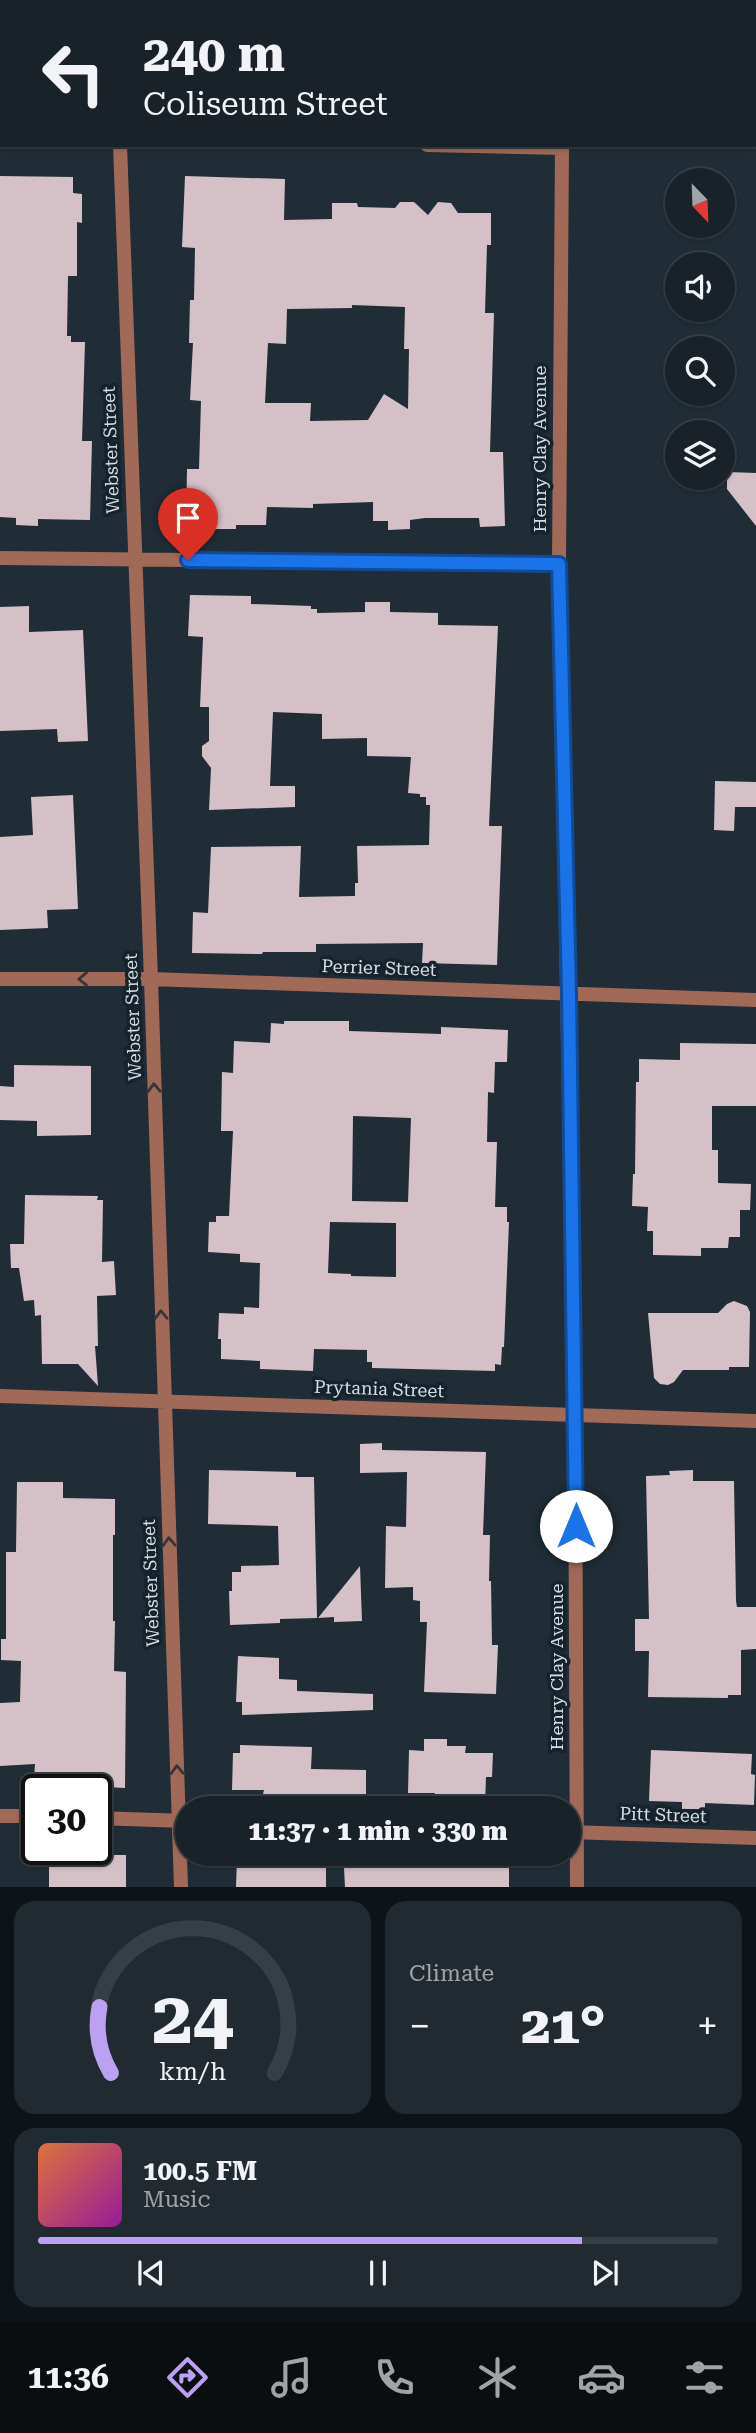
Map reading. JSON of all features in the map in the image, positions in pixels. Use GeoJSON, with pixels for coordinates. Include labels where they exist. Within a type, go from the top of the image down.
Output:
{"type":"FeatureCollection","features":[{"type":"Feature","properties":{"kind":"street","name":"Webster Street"},"geometry":{"type":"LineString","coordinates":[[120,147],[164,1401],[182,1796]]}},
{"type":"Feature","properties":{"kind":"street","name":"Henry Clay Avenue"},"geometry":{"type":"LineString","coordinates":[[562,147],[559,564],[575,1415],[573,1796]]}},
{"type":"Feature","properties":{"kind":"street"},"geometry":{"type":"LineString","coordinates":[[0,558],[559,564]]}},
{"type":"Feature","properties":{"kind":"street","name":"Perrier Street"},"geometry":{"type":"LineString","coordinates":[[0,979],[151,979],[756,1000]]}},
{"type":"Feature","properties":{"kind":"street","name":"Prytania Street"},"geometry":{"type":"LineString","coordinates":[[0,1396],[756,1420]]}},
{"type":"Feature","properties":{"kind":"street"},"geometry":{"type":"LineString","coordinates":[[0,1816],[21,1816]]}},
{"type":"Feature","properties":{"kind":"street"},"geometry":{"type":"LineString","coordinates":[[112,1819],[175,1821]]}},
{"type":"Feature","properties":{"kind":"street","name":"Pitt Street"},"geometry":{"type":"LineString","coordinates":[[581,1832],[756,1838]]}},
{"type":"Feature","properties":{"kind":"street","name":"Webster Street"},"geometry":{"type":"LineString","coordinates":[[181,1887],[182,1866]]}},
{"type":"Feature","properties":{"kind":"street","name":"Henry Clay Avenue"},"geometry":{"type":"LineString","coordinates":[[575,1866],[577,1887]]}},
{"type":"Feature","properties":{"kind":"building"},"geometry":{"type":"Polygon","coordinates":[[[0,176],[73,177],[73,193],[82,194],[82,223],[77,222],[77,276],[68,276],[67,336],[71,336],[71,342],[85,342],[82,441],[92,441],[90,520],[38,519],[38,526],[16,525],[16,518],[0,517],[0,176]]]}},
{"type":"Feature","properties":{"kind":"building"},"geometry":{"type":"Polygon","coordinates":[[[185,176],[285,179],[284,220],[332,219],[332,203],[395,208],[400,202],[414,202],[428,215],[438,202],[451,203],[458,213],[491,213],[485,313],[494,313],[490,452],[503,452],[505,526],[480,527],[479,518],[425,518],[410,520],[410,529],[388,530],[388,521],[373,521],[373,502],[313,504],[313,508],[267,507],[266,525],[236,525],[236,529],[211,529],[211,523],[186,522],[187,469],[199,469],[201,401],[190,400],[193,343],[189,343],[190,300],[194,300],[195,248],[182,247],[185,176]],[[352,305],[352,308],[287,309],[286,344],[268,343],[265,403],[311,403],[310,421],[368,420],[384,394],[408,409],[409,349],[404,349],[405,307],[352,305]]]}},
{"type":"Feature","properties":{"kind":"building"},"geometry":{"type":"Polygon","coordinates":[[[735,472],[756,473],[756,526],[728,490],[735,490],[735,472]]]}},
{"type":"Feature","properties":{"kind":"building"},"geometry":{"type":"Polygon","coordinates":[[[190,595],[251,596],[251,604],[311,606],[311,609],[317,609],[317,613],[365,612],[365,602],[390,602],[390,612],[438,613],[438,625],[498,626],[489,826],[502,826],[497,965],[422,963],[423,943],[316,944],[316,952],[192,953],[193,912],[208,913],[211,847],[301,846],[299,897],[355,896],[355,883],[358,883],[357,846],[429,845],[430,805],[426,805],[426,797],[408,793],[411,757],[367,756],[367,738],[322,739],[322,714],[273,712],[270,786],[295,786],[295,807],[209,810],[211,768],[202,756],[202,746],[209,741],[209,707],[200,707],[203,637],[188,636],[190,595]]]}},
{"type":"Feature","properties":{"kind":"building"},"geometry":{"type":"Polygon","coordinates":[[[29,606],[29,632],[83,630],[88,741],[58,742],[57,729],[0,731],[0,607],[29,606]]]}},
{"type":"Feature","properties":{"kind":"building"},"geometry":{"type":"Polygon","coordinates":[[[715,781],[756,782],[756,807],[735,807],[734,831],[714,830],[715,781]]]}},
{"type":"Feature","properties":{"kind":"building"},"geometry":{"type":"Polygon","coordinates":[[[73,795],[78,909],[47,910],[48,928],[0,930],[0,837],[33,835],[31,797],[73,795]]]}},
{"type":"Feature","properties":{"kind":"building"},"geometry":{"type":"Polygon","coordinates":[[[284,1021],[349,1021],[349,1031],[441,1034],[441,1027],[508,1030],[507,1062],[495,1062],[494,1093],[488,1092],[487,1142],[497,1142],[495,1207],[507,1207],[509,1222],[504,1347],[501,1365],[495,1364],[495,1371],[372,1368],[372,1362],[367,1362],[367,1350],[314,1349],[313,1371],[260,1369],[260,1361],[221,1359],[221,1339],[218,1339],[219,1313],[244,1314],[244,1307],[259,1308],[260,1263],[240,1262],[240,1254],[208,1252],[209,1222],[216,1222],[216,1216],[229,1216],[233,1131],[221,1131],[222,1072],[233,1073],[234,1041],[270,1043],[271,1023],[284,1024],[284,1021]],[[353,1116],[352,1201],[408,1202],[411,1118],[353,1116]],[[330,1222],[328,1273],[396,1277],[396,1223],[330,1222]]]}},
{"type":"Feature","properties":{"kind":"building"},"geometry":{"type":"Polygon","coordinates":[[[680,1043],[756,1044],[756,1106],[712,1106],[712,1150],[718,1150],[718,1183],[751,1184],[750,1210],[740,1210],[740,1237],[729,1237],[728,1248],[701,1248],[701,1256],[653,1255],[653,1231],[647,1231],[648,1207],[632,1206],[639,1059],[680,1060],[680,1043]]]}},
{"type":"Feature","properties":{"kind":"building"},"geometry":{"type":"Polygon","coordinates":[[[14,1065],[91,1066],[91,1135],[37,1136],[37,1121],[0,1120],[0,1086],[14,1087],[14,1065]]]}},
{"type":"Feature","properties":{"kind":"building"},"geometry":{"type":"Polygon","coordinates":[[[25,1195],[98,1196],[97,1200],[103,1200],[102,1262],[114,1261],[116,1295],[97,1296],[98,1346],[95,1346],[98,1386],[78,1364],[42,1364],[41,1315],[35,1316],[34,1300],[24,1301],[19,1268],[11,1268],[10,1244],[24,1244],[25,1195]]]}},
{"type":"Feature","properties":{"kind":"building"},"geometry":{"type":"Polygon","coordinates":[[[734,1301],[747,1306],[750,1312],[749,1367],[683,1370],[674,1382],[668,1385],[660,1384],[654,1378],[648,1313],[718,1313],[734,1301]]]}},
{"type":"Feature","properties":{"kind":"building"},"geometry":{"type":"Polygon","coordinates":[[[382,1443],[382,1450],[486,1452],[483,1535],[490,1535],[492,1645],[498,1645],[496,1694],[424,1692],[427,1622],[420,1622],[420,1601],[413,1600],[413,1587],[385,1588],[386,1526],[406,1527],[407,1472],[360,1473],[360,1444],[382,1443]]]}},
{"type":"Feature","properties":{"kind":"building"},"geometry":{"type":"Polygon","coordinates":[[[209,1470],[296,1472],[296,1477],[314,1477],[317,1618],[230,1625],[229,1591],[232,1591],[232,1572],[241,1572],[241,1566],[279,1565],[278,1526],[208,1524],[209,1470]]]}},
{"type":"Feature","properties":{"kind":"building"},"geometry":{"type":"Polygon","coordinates":[[[693,1470],[693,1481],[734,1481],[736,1601],[737,1607],[756,1607],[756,1649],[741,1650],[741,1695],[728,1695],[728,1698],[648,1697],[649,1651],[635,1651],[635,1619],[649,1619],[646,1476],[693,1470]]]}},
{"type":"Feature","properties":{"kind":"building"},"geometry":{"type":"Polygon","coordinates":[[[17,1482],[63,1482],[63,1498],[115,1499],[114,1671],[126,1672],[125,1788],[112,1787],[112,1774],[34,1774],[35,1764],[0,1766],[0,1703],[20,1702],[21,1661],[1,1660],[1,1639],[6,1639],[6,1552],[16,1552],[17,1482]]]}},
{"type":"Feature","properties":{"kind":"building"},"geometry":{"type":"Polygon","coordinates":[[[360,1566],[362,1621],[334,1622],[334,1617],[318,1618],[360,1566]]]}},
{"type":"Feature","properties":{"kind":"building"},"geometry":{"type":"Polygon","coordinates":[[[238,1656],[279,1658],[279,1679],[297,1680],[297,1691],[373,1694],[373,1710],[242,1715],[242,1702],[236,1702],[238,1656]]]}},
{"type":"Feature","properties":{"kind":"building"},"geometry":{"type":"Polygon","coordinates":[[[424,1739],[447,1739],[447,1746],[466,1746],[465,1753],[493,1753],[492,1777],[486,1777],[485,1796],[408,1793],[409,1750],[424,1751],[424,1739]]]}},
{"type":"Feature","properties":{"kind":"building"},"geometry":{"type":"Polygon","coordinates":[[[240,1745],[312,1747],[311,1769],[366,1770],[366,1796],[263,1794],[264,1790],[232,1790],[233,1753],[240,1753],[240,1745]]]}},
{"type":"Feature","properties":{"kind":"building"},"geometry":{"type":"Polygon","coordinates":[[[651,1750],[752,1754],[751,1774],[755,1775],[754,1805],[705,1803],[705,1809],[682,1809],[682,1802],[649,1801],[651,1750]]]}},
{"type":"Feature","properties":{"kind":"building"},"geometry":{"type":"Polygon","coordinates":[[[112,1853],[126,1855],[126,1887],[49,1887],[49,1865],[112,1865],[112,1853]]]}},
{"type":"Feature","properties":{"kind":"building"},"geometry":{"type":"Polygon","coordinates":[[[237,1866],[326,1866],[326,1887],[236,1887],[237,1866]]]}},
{"type":"Feature","properties":{"kind":"building"},"geometry":{"type":"Polygon","coordinates":[[[509,1866],[509,1887],[345,1887],[344,1868],[509,1866]]]}},
{"type":"Feature","properties":{"kind":"route"},"geometry":{"type":"LineString","coordinates":[[188,560],[559,564],[569,993],[576,1526]]}}]}
